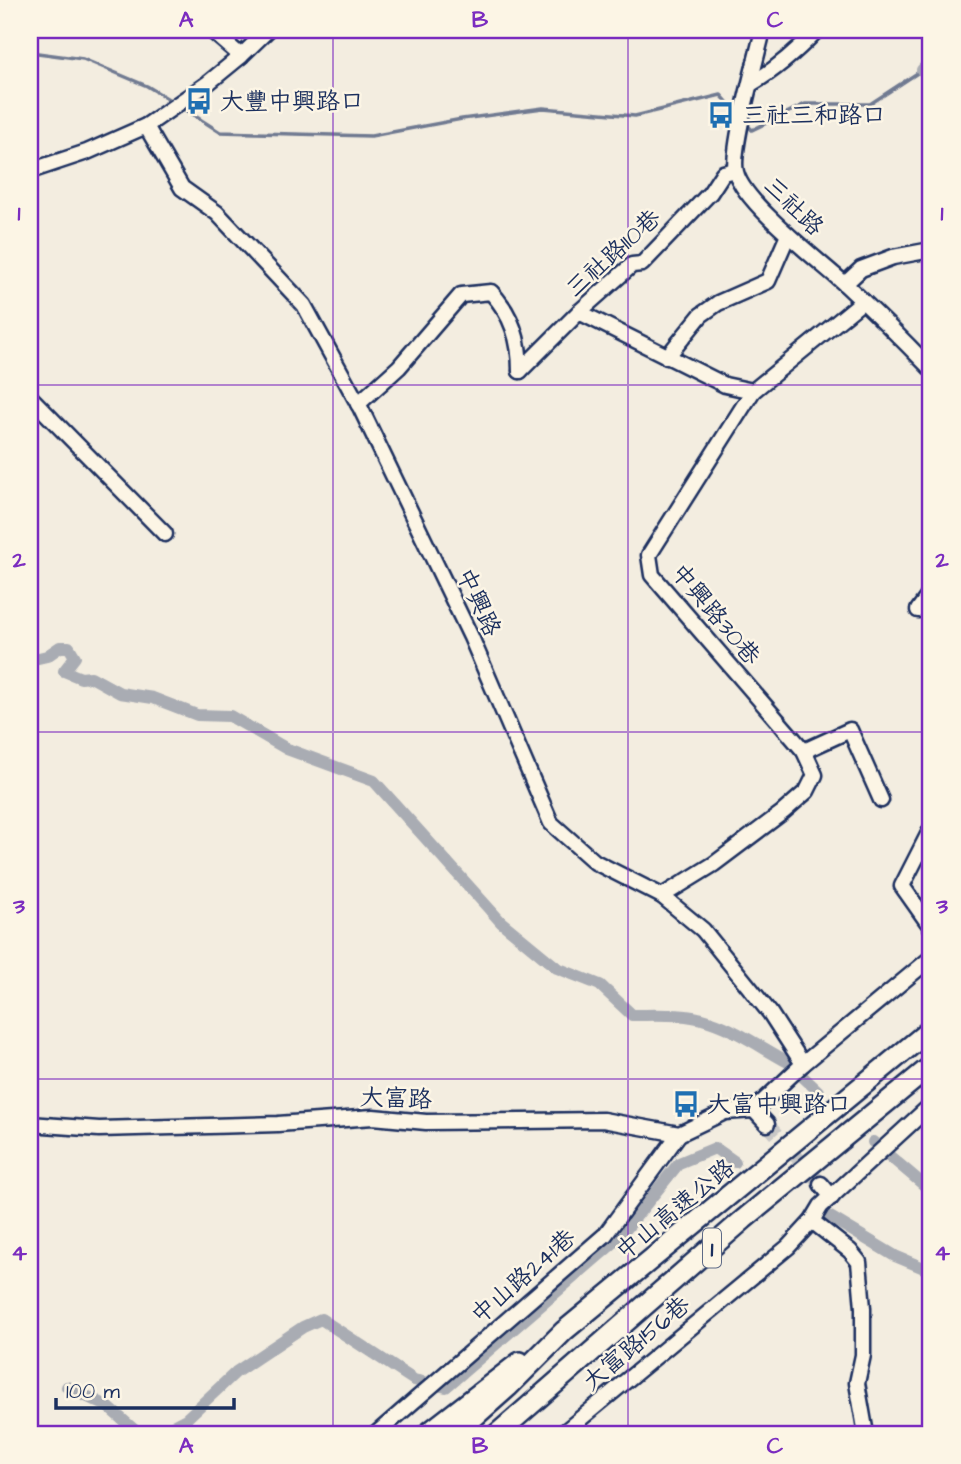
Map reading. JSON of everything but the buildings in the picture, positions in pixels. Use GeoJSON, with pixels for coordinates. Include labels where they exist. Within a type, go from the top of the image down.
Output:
{"type":"FeatureCollection","features":[{"type":"Feature","properties":{"kind":"highway","name":"中山高速公路"},"geometry":{"type":"LineString","coordinates":[[455,1434],[508,1388],[564,1331],[931,1029]]}},
{"type":"Feature","properties":{"kind":"highway","name":"1"},"geometry":{"type":"LineString","coordinates":[[497,1434],[744,1219],[931,1066]]}},
{"type":"Feature","properties":{"kind":"highway"},"geometry":{"type":"LineString","coordinates":[[427,1434],[564,1331]]}},
{"type":"Feature","properties":{"kind":"street"},"geometry":{"type":"LineString","coordinates":[[211,30],[242,55]]}},
{"type":"Feature","properties":{"kind":"street"},"geometry":{"type":"LineString","coordinates":[[30,171],[87,152],[146,126],[208,83],[268,30]]}},
{"type":"Feature","properties":{"kind":"street","name":"三社路"},"geometry":{"type":"LineString","coordinates":[[763,30],[743,119],[735,170],[744,190],[788,234],[863,301],[931,369]]}},
{"type":"Feature","properties":{"kind":"street"},"geometry":{"type":"LineString","coordinates":[[751,84],[772,72],[817,30]]}},
{"type":"Feature","properties":{"kind":"street","name":"中興路"},"geometry":{"type":"LineString","coordinates":[[146,126],[182,188],[217,213],[304,305],[358,404],[471,637],[551,823],[595,862],[662,897],[703,930],[770,1013],[803,1064]]}},
{"type":"Feature","properties":{"kind":"street","name":"三社路110巷"},"geometry":{"type":"LineString","coordinates":[[358,404],[399,366],[461,295],[492,292],[503,305],[512,322],[520,349],[520,371],[579,312],[632,265],[642,264],[710,193],[723,173],[735,170]]}},
{"type":"Feature","properties":{"kind":"street"},"geometry":{"type":"LineString","coordinates":[[667,357],[701,315],[719,303],[768,281],[788,234]]}},
{"type":"Feature","properties":{"kind":"street"},"geometry":{"type":"LineString","coordinates":[[845,284],[861,269],[893,257],[931,250]]}},
{"type":"Feature","properties":{"kind":"street","name":"中興路30巷"},"geometry":{"type":"LineString","coordinates":[[662,897],[714,864],[807,791],[815,775],[804,751],[652,575],[649,555],[753,391],[863,301]]}},
{"type":"Feature","properties":{"kind":"street"},"geometry":{"type":"LineString","coordinates":[[579,312],[725,385],[753,391]]}},
{"type":"Feature","properties":{"kind":"street"},"geometry":{"type":"LineString","coordinates":[[30,397],[165,534]]}},
{"type":"Feature","properties":{"kind":"street"},"geometry":{"type":"LineString","coordinates":[[918,610],[931,592]]}},
{"type":"Feature","properties":{"kind":"street"},"geometry":{"type":"LineString","coordinates":[[804,751],[850,730],[881,800]]}},
{"type":"Feature","properties":{"kind":"street"},"geometry":{"type":"LineString","coordinates":[[931,829],[902,886],[931,927]]}},
{"type":"Feature","properties":{"kind":"street"},"geometry":{"type":"LineString","coordinates":[[678,1134],[726,1112],[754,1110],[803,1064],[931,958]]}},
{"type":"Feature","properties":{"kind":"street"},"geometry":{"type":"LineString","coordinates":[[866,1434],[857,1383],[863,1355],[859,1262],[850,1251],[812,1221],[821,1206],[931,1105]]}},
{"type":"Feature","properties":{"kind":"street"},"geometry":{"type":"LineString","coordinates":[[754,1110],[767,1124]]}},
{"type":"Feature","properties":{"kind":"street","name":"大富路"},"geometry":{"type":"LineString","coordinates":[[30,1124],[99,1129],[278,1124],[373,1117],[426,1122],[581,1119],[603,1120],[678,1134]]}},
{"type":"Feature","properties":{"kind":"street","name":"中山路241巷"},"geometry":{"type":"LineString","coordinates":[[376,1434],[605,1235],[678,1134]]}},
{"type":"Feature","properties":{"kind":"street"},"geometry":{"type":"LineString","coordinates":[[821,1184],[832,1197]]}},
{"type":"Feature","properties":{"kind":"street","name":"大富路156巷"},"geometry":{"type":"LineString","coordinates":[[562,1434],[788,1247],[812,1221]]}},
{"type":"Feature","properties":{"kind":"waterway"},"geometry":{"type":"LineString","coordinates":[[30,52],[83,59],[147,86],[175,103]]}},
{"type":"Feature","properties":{"kind":"waterway"},"geometry":{"type":"LineString","coordinates":[[922,70],[931,61]]}},
{"type":"Feature","properties":{"kind":"waterway"},"geometry":{"type":"LineString","coordinates":[[745,122],[752,130],[805,104],[870,104],[922,70]]}},
{"type":"Feature","properties":{"kind":"waterway"},"geometry":{"type":"LineString","coordinates":[[181,107],[220,132],[371,136],[462,119],[543,108],[635,116],[721,95],[737,113]]}},
{"type":"Feature","properties":{"kind":"waterway"},"geometry":{"type":"LineString","coordinates":[[30,660],[47,656],[60,647],[69,647],[75,657],[64,671],[81,678],[91,677],[120,693],[153,698],[197,715],[230,716],[287,749],[374,781],[501,922],[557,968],[600,985],[632,1015],[700,1018],[739,1034],[788,1062]]}},
{"type":"Feature","properties":{"kind":"waterway"},"geometry":{"type":"LineString","coordinates":[[801,1075],[818,1091]]}},
{"type":"Feature","properties":{"kind":"waterway"},"geometry":{"type":"LineString","coordinates":[[873,1142],[931,1191]]}},
{"type":"Feature","properties":{"kind":"waterway"},"geometry":{"type":"LineString","coordinates":[[157,1434],[186,1419],[236,1372],[303,1327],[321,1319],[414,1380],[446,1387],[618,1239],[679,1163],[715,1148],[735,1162]]}},
{"type":"Feature","properties":{"kind":"waterway"},"geometry":{"type":"LineString","coordinates":[[830,1217],[895,1256],[931,1271]]}},
{"type":"Feature","properties":{"kind":"waterway"},"geometry":{"type":"LineString","coordinates":[[67,1387],[107,1406],[139,1434]]}},
{"type":"Feature","properties":{"kind":"tunnel"},"geometry":{"type":"LineString","coordinates":[[767,1124],[821,1184]]}},
{"type":"Feature","properties":{"kind":"place","name":"大豐中興路口"},"geometry":{"type":"Point","coordinates":[199,101]}},
{"type":"Feature","properties":{"kind":"place","name":"三社三和路口"},"geometry":{"type":"Point","coordinates":[721,115]}},
{"type":"Feature","properties":{"kind":"place","name":"大富中興路口"},"geometry":{"type":"Point","coordinates":[686,1104]}}]}
